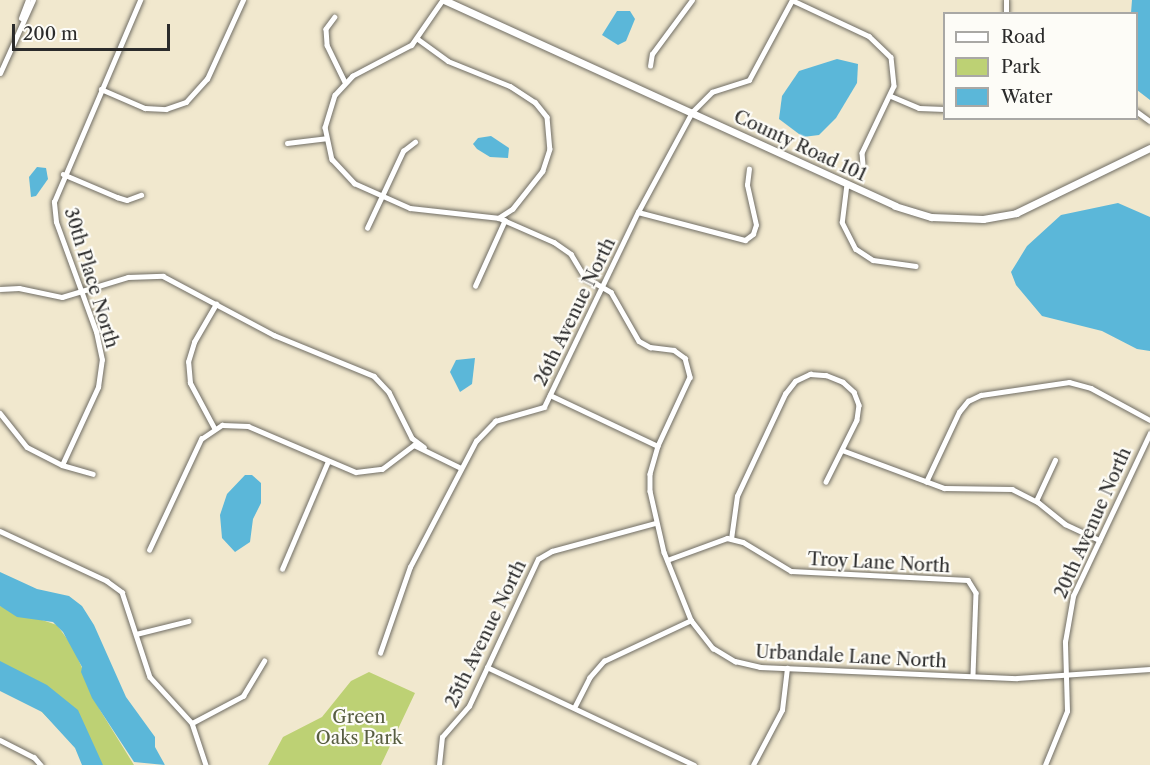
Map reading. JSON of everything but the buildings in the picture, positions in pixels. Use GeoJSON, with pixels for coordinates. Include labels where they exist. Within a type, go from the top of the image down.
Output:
{"type":"FeatureCollection","features":[{"type":"Feature","properties":{"kind":"main road","name":"County Road 101"},"geometry":{"type":"LineString","coordinates":[[444,0],[914,213],[946,219],[983,219],[1034,205],[1150,148]]}},
{"type":"Feature","properties":{"kind":"street"},"geometry":{"type":"LineString","coordinates":[[0,72],[28,0]]}},
{"type":"Feature","properties":{"kind":"street"},"geometry":{"type":"LineString","coordinates":[[0,72],[33,0]]}},
{"type":"Feature","properties":{"kind":"street","name":"30th Place North"},"geometry":{"type":"LineString","coordinates":[[62,465],[101,374],[100,346],[54,212],[63,174],[140,0]]}},
{"type":"Feature","properties":{"kind":"street"},"geometry":{"type":"LineString","coordinates":[[101,89],[145,108],[166,109],[186,102],[207,79],[243,0]]}},
{"type":"Feature","properties":{"kind":"street"},"geometry":{"type":"LineString","coordinates":[[444,0],[418,39],[345,82],[330,105],[326,138],[332,159],[345,177],[382,196],[424,212],[502,219],[564,248],[585,277],[602,286]]}},
{"type":"Feature","properties":{"kind":"street"},"geometry":{"type":"LineString","coordinates":[[650,66],[652,54],[692,0]]}},
{"type":"Feature","properties":{"kind":"street"},"geometry":{"type":"LineString","coordinates":[[692,112],[712,92],[749,80],[792,0],[869,36],[885,48],[894,66],[891,96],[862,153],[863,164]]}},
{"type":"Feature","properties":{"kind":"street"},"geometry":{"type":"LineString","coordinates":[[335,17],[327,29],[327,45],[345,82]]}},
{"type":"Feature","properties":{"kind":"street"},"geometry":{"type":"LineString","coordinates":[[418,39],[448,61],[510,86],[535,102],[547,117],[550,149],[543,171],[519,203],[502,219],[475,286]]}},
{"type":"Feature","properties":{"kind":"street"},"geometry":{"type":"LineString","coordinates":[[891,96],[919,108],[943,109]]}},
{"type":"Feature","properties":{"kind":"street","name":"26th Avenue North"},"geometry":{"type":"LineString","coordinates":[[380,653],[411,567],[461,468],[488,427],[503,417],[544,406],[638,212],[692,112]]}},
{"type":"Feature","properties":{"kind":"street"},"geometry":{"type":"LineString","coordinates":[[1138,112],[1150,121]]}},
{"type":"Feature","properties":{"kind":"street"},"geometry":{"type":"LineString","coordinates":[[287,143],[326,138]]}},
{"type":"Feature","properties":{"kind":"street"},"geometry":{"type":"LineString","coordinates":[[367,228],[403,151],[415,142]]}},
{"type":"Feature","properties":{"kind":"street"},"geometry":{"type":"LineString","coordinates":[[638,212],[745,240],[753,234],[756,225],[747,185],[749,169]]}},
{"type":"Feature","properties":{"kind":"street"},"geometry":{"type":"LineString","coordinates":[[63,174],[128,200],[141,195]]}},
{"type":"Feature","properties":{"kind":"street"},"geometry":{"type":"LineString","coordinates":[[847,184],[842,222],[856,249],[873,260],[916,266]]}},
{"type":"Feature","properties":{"kind":"street"},"geometry":{"type":"LineString","coordinates":[[0,289],[19,288],[62,297],[128,277],[151,274],[174,281],[291,344],[374,376],[389,392],[412,438],[461,468]]}},
{"type":"Feature","properties":{"kind":"street","name":"Urbandale Lane North"},"geometry":{"type":"LineString","coordinates":[[602,286],[611,292],[639,341],[650,347],[674,350],[689,364],[687,384],[658,446],[650,474],[655,523],[667,560],[691,620],[713,648],[735,661],[787,668],[973,676],[1067,675],[1150,669]]}},
{"type":"Feature","properties":{"kind":"street"},"geometry":{"type":"LineString","coordinates":[[214,428],[190,383],[188,362],[194,342],[216,304]]}},
{"type":"Feature","properties":{"kind":"street"},"geometry":{"type":"LineString","coordinates":[[667,560],[711,541],[731,539],[737,495],[785,394],[795,381],[810,374],[834,378],[850,387],[859,412],[826,482]]}},
{"type":"Feature","properties":{"kind":"street"},"geometry":{"type":"LineString","coordinates":[[926,483],[959,412],[968,401],[981,395],[1069,382],[1091,388],[1150,420]]}},
{"type":"Feature","properties":{"kind":"street"},"geometry":{"type":"LineString","coordinates":[[550,394],[658,446]]}},
{"type":"Feature","properties":{"kind":"street"},"geometry":{"type":"LineString","coordinates":[[0,412],[19,441],[62,465],[93,474]]}},
{"type":"Feature","properties":{"kind":"street"},"geometry":{"type":"LineString","coordinates":[[149,550],[197,446],[214,428],[240,424],[328,461],[365,473],[382,469],[409,447],[424,447]]}},
{"type":"Feature","properties":{"kind":"street","name":"20th Avenue North"},"geometry":{"type":"LineString","coordinates":[[1045,765],[1067,711],[1065,642],[1069,611],[1099,540],[1150,432]]}},
{"type":"Feature","properties":{"kind":"street"},"geometry":{"type":"LineString","coordinates":[[842,450],[944,488],[1012,489],[1036,501],[1065,524],[1099,540]]}},
{"type":"Feature","properties":{"kind":"street"},"geometry":{"type":"LineString","coordinates":[[1036,501],[1055,460]]}},
{"type":"Feature","properties":{"kind":"street"},"geometry":{"type":"LineString","coordinates":[[282,569],[328,461]]}},
{"type":"Feature","properties":{"kind":"street","name":"25th Avenue North"},"geometry":{"type":"LineString","coordinates":[[439,765],[442,737],[465,713],[538,559],[552,551],[655,523]]}},
{"type":"Feature","properties":{"kind":"street"},"geometry":{"type":"LineString","coordinates":[[0,531],[115,586],[127,600],[150,677],[192,723],[206,765]]}},
{"type":"Feature","properties":{"kind":"street","name":"Troy Lane North"},"geometry":{"type":"LineString","coordinates":[[731,539],[750,546],[791,571],[972,582],[976,593],[973,676]]}},
{"type":"Feature","properties":{"kind":"street"},"geometry":{"type":"LineString","coordinates":[[574,708],[589,678],[604,661],[691,620]]}},
{"type":"Feature","properties":{"kind":"street"},"geometry":{"type":"LineString","coordinates":[[136,634],[189,621]]}},
{"type":"Feature","properties":{"kind":"street"},"geometry":{"type":"LineString","coordinates":[[192,723],[243,696],[264,661]]}},
{"type":"Feature","properties":{"kind":"street"},"geometry":{"type":"LineString","coordinates":[[487,666],[694,765]]}},
{"type":"Feature","properties":{"kind":"street"},"geometry":{"type":"LineString","coordinates":[[753,765],[782,710],[787,668]]}},
{"type":"Feature","properties":{"kind":"street"},"geometry":{"type":"LineString","coordinates":[[0,740],[34,757],[41,765]]}},
{"type":"Feature","properties":{"kind":"green space"},"geometry":{"type":"Polygon","coordinates":[[[0,606],[57,625],[73,647],[100,710],[134,765],[95,765],[0,670],[0,606]]]}},
{"type":"Feature","properties":{"kind":"green space","name":"Green Oaks Park"},"geometry":{"type":"Polygon","coordinates":[[[369,672],[415,693],[381,765],[268,765],[283,737],[322,717],[351,681],[369,672]]]}},
{"type":"Feature","properties":{"kind":"water"},"geometry":{"type":"Polygon","coordinates":[[[1132,0],[1150,0],[1150,100],[1138,91],[1138,12],[1131,12],[1132,0]]]}},
{"type":"Feature","properties":{"kind":"water"},"geometry":{"type":"Polygon","coordinates":[[[617,11],[630,11],[635,19],[626,41],[618,45],[602,35],[617,11]]]}},
{"type":"Feature","properties":{"kind":"water"},"geometry":{"type":"Polygon","coordinates":[[[837,59],[858,64],[857,83],[836,118],[819,135],[803,137],[779,119],[782,96],[799,71],[837,59]]]}},
{"type":"Feature","properties":{"kind":"water"},"geometry":{"type":"Polygon","coordinates":[[[491,136],[509,148],[508,158],[490,157],[473,144],[478,138],[491,136]]]}},
{"type":"Feature","properties":{"kind":"water"},"geometry":{"type":"Polygon","coordinates":[[[37,167],[46,168],[48,179],[36,196],[31,197],[29,177],[37,167]]]}},
{"type":"Feature","properties":{"kind":"water"},"geometry":{"type":"Polygon","coordinates":[[[1118,203],[1150,217],[1150,351],[1137,349],[1102,331],[1042,316],[1016,285],[1011,272],[1027,246],[1061,215],[1118,203]]]}},
{"type":"Feature","properties":{"kind":"water"},"geometry":{"type":"Polygon","coordinates":[[[475,358],[472,384],[460,392],[450,372],[456,360],[475,358]]]}},
{"type":"Feature","properties":{"kind":"water"},"geometry":{"type":"Polygon","coordinates":[[[245,475],[252,475],[261,483],[261,503],[253,519],[250,542],[235,552],[222,538],[220,515],[227,494],[245,475]]]}},
{"type":"Feature","properties":{"kind":"water"},"geometry":{"type":"Polygon","coordinates":[[[0,572],[37,589],[69,596],[82,606],[94,625],[126,697],[155,737],[155,747],[165,765],[134,762],[92,698],[81,672],[82,667],[63,632],[53,622],[17,617],[0,606],[0,572]]]}},
{"type":"Feature","properties":{"kind":"water"},"geometry":{"type":"Polygon","coordinates":[[[0,661],[47,685],[78,710],[103,765],[82,765],[75,748],[42,712],[0,691],[0,661]]]}}]}
